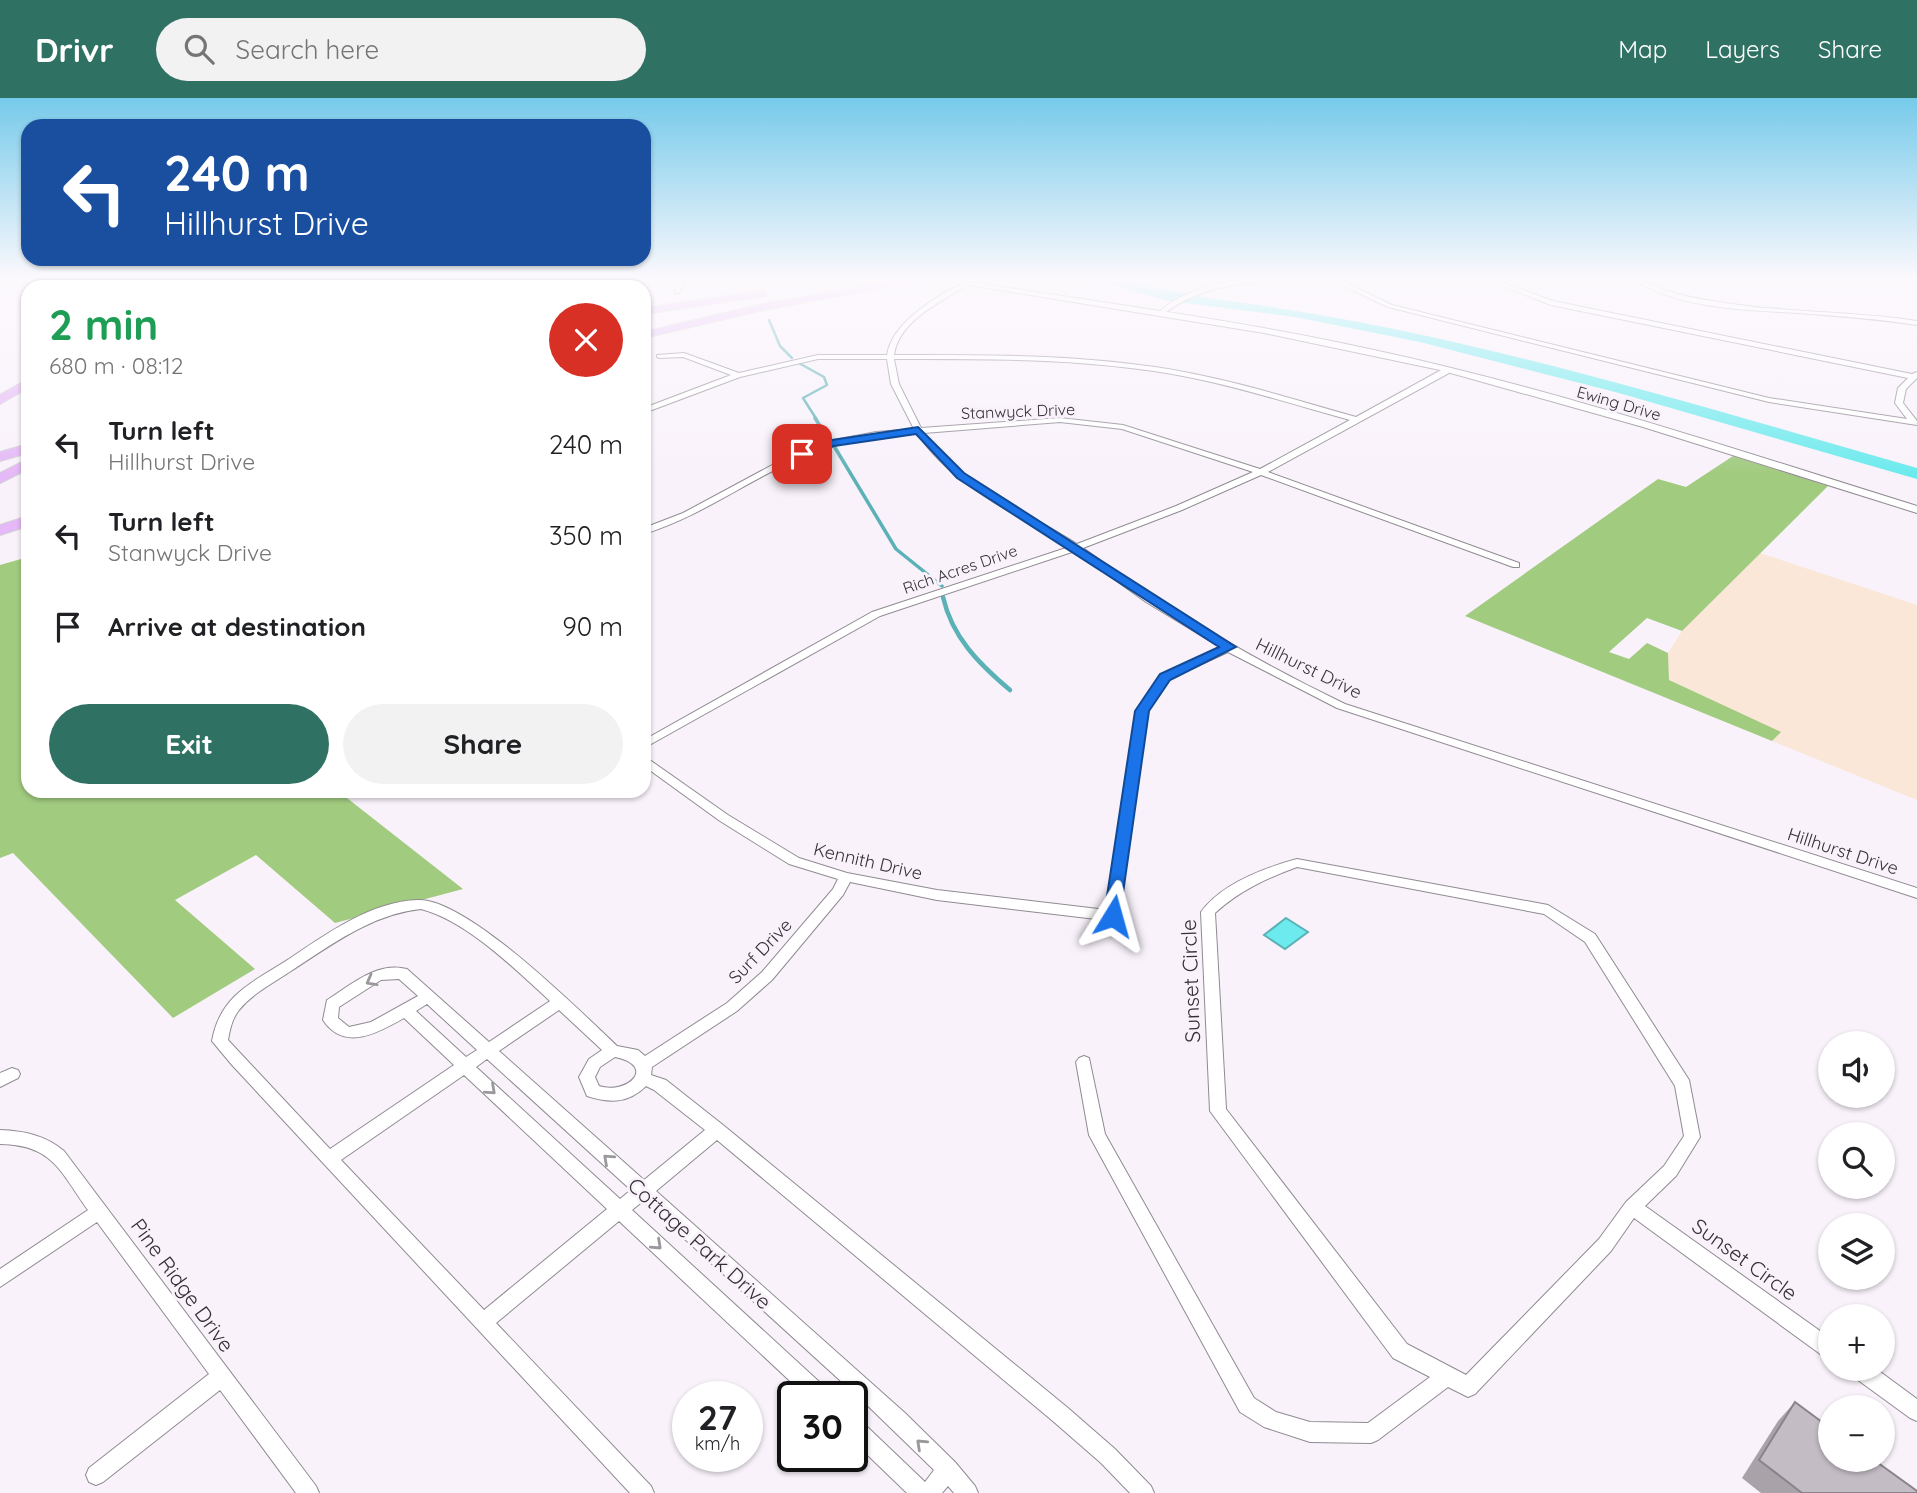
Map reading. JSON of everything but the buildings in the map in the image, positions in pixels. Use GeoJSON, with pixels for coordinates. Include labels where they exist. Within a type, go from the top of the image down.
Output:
{"type":"FeatureCollection","features":[{"type":"Feature","properties":{"kind":"highway"},"geometry":{"type":"LineString","coordinates":[[0,400],[21,387]]}},
{"type":"Feature","properties":{"kind":"highway"},"geometry":{"type":"LineString","coordinates":[[0,457],[21,450]]}},
{"type":"Feature","properties":{"kind":"highway"},"geometry":{"type":"LineString","coordinates":[[0,479],[21,467]]}},
{"type":"Feature","properties":{"kind":"highway"},"geometry":{"type":"LineString","coordinates":[[0,530],[21,524]]}},
{"type":"Feature","properties":{"kind":"main road","name":"Ewing Drive"},"geometry":{"type":"LineString","coordinates":[[1330,344],[1373,352],[1608,415],[1917,510]]}},
{"type":"Feature","properties":{"kind":"street"},"geometry":{"type":"LineString","coordinates":[[889,358],[894,344]]}},
{"type":"Feature","properties":{"kind":"street"},"geometry":{"type":"LineString","coordinates":[[1543,344],[1769,400],[1915,423]]}},
{"type":"Feature","properties":{"kind":"street"},"geometry":{"type":"LineString","coordinates":[[1759,344],[1915,375]]}},
{"type":"Feature","properties":{"kind":"street"},"geometry":{"type":"LineString","coordinates":[[659,356],[684,355],[738,375]]}},
{"type":"Feature","properties":{"kind":"street"},"geometry":{"type":"LineString","coordinates":[[651,408],[738,375],[818,357],[1036,358],[1155,369],[1223,382],[1358,420]]}},
{"type":"Feature","properties":{"kind":"street","name":"Hillhurst Drive"},"geometry":{"type":"LineString","coordinates":[[889,358],[892,376],[918,430],[961,476],[1076,548],[1125,584],[1280,678],[1340,706],[1917,893]]}},
{"type":"Feature","properties":{"kind":"street","name":"Rich Acres Drive"},"geometry":{"type":"LineString","coordinates":[[651,741],[876,614],[1076,548],[1261,472],[1446,371]]}},
{"type":"Feature","properties":{"kind":"street"},"geometry":{"type":"LineString","coordinates":[[1915,375],[1902,388],[1899,403],[1915,423]]}},
{"type":"Feature","properties":{"kind":"street","name":"Stanwyck Drive"},"geometry":{"type":"LineString","coordinates":[[651,528],[686,514],[792,458],[832,443],[918,430],[1060,420],[1123,427],[1261,472],[1516,565]]}},
{"type":"Feature","properties":{"kind":"street","name":"Kennith Drive"},"geometry":{"type":"LineString","coordinates":[[651,765],[724,818],[794,860],[846,877],[937,895],[1113,916],[1142,711],[1165,677],[1229,647]]}},
{"type":"Feature","properties":{"kind":"street","name":"Sunset Circle"},"geometry":{"type":"LineString","coordinates":[[1297,863],[1548,910],[1590,939],[1684,1085],[1692,1137],[1670,1171],[1632,1207],[1605,1245],[1468,1387],[1400,1351],[1218,1111],[1208,912],[1230,891],[1269,872],[1297,863]]}},
{"type":"Feature","properties":{"kind":"street","name":"Surf Drive"},"geometry":{"type":"LineString","coordinates":[[688,1038],[732,1007],[767,976],[838,892],[846,877]]}},
{"type":"Feature","properties":{"kind":"street"},"geometry":{"type":"LineString","coordinates":[[644,1493],[220,1041],[221,1022],[246,994],[308,953],[384,911],[422,903],[451,914],[559,1002],[612,1051],[635,1054],[644,1071],[660,1085],[717,1129],[1061,1415],[1108,1455],[1144,1493]]}},
{"type":"Feature","properties":{"kind":"street","name":"Cottage Park Drive"},"geometry":{"type":"LineString","coordinates":[[428,997],[375,1027],[346,1033],[330,1020],[332,1004],[378,975],[402,973],[948,1469],[968,1493]]}},
{"type":"Feature","properties":{"kind":"street"},"geometry":{"type":"LineString","coordinates":[[330,1158],[559,1002]]}},
{"type":"Feature","properties":{"kind":"street","name":"Cottage Park Drive"},"geometry":{"type":"LineString","coordinates":[[405,1010],[804,1381]]}},
{"type":"Feature","properties":{"kind":"street"},"geometry":{"type":"LineString","coordinates":[[612,1051],[601,1057],[589,1070],[588,1085],[600,1095],[620,1096],[629,1092],[644,1071],[688,1038]]}},
{"type":"Feature","properties":{"kind":"street"},"geometry":{"type":"LineString","coordinates":[[1084,1062],[1097,1135],[1247,1405],[1271,1420],[1310,1432],[1371,1433],[1447,1376]]}},
{"type":"Feature","properties":{"kind":"street"},"geometry":{"type":"LineString","coordinates":[[482,1323],[717,1129]]}},
{"type":"Feature","properties":{"kind":"street","name":"Pine Ridge Drive"},"geometry":{"type":"LineString","coordinates":[[0,1137],[28,1139],[45,1144],[100,1211],[309,1493]]}},
{"type":"Feature","properties":{"kind":"street","name":"Sunset Circle"},"geometry":{"type":"LineString","coordinates":[[1632,1207],[1818,1340]]}},
{"type":"Feature","properties":{"kind":"street"},"geometry":{"type":"LineString","coordinates":[[0,1279],[100,1211]]}},
{"type":"Feature","properties":{"kind":"street"},"geometry":{"type":"LineString","coordinates":[[96,1475],[222,1376]]}},
{"type":"Feature","properties":{"kind":"street"},"geometry":{"type":"LineString","coordinates":[[1876,1381],[1917,1411]]}},
{"type":"Feature","properties":{"kind":"street"},"geometry":{"type":"LineString","coordinates":[[868,1441],[922,1493]]}},
{"type":"Feature","properties":{"kind":"street"},"geometry":{"type":"LineString","coordinates":[[929,1493],[948,1469]]}},
{"type":"Feature","properties":{"kind":"shaded area"},"geometry":{"type":"Polygon","coordinates":[[[1760,553],[1917,605],[1917,800],[1772,741],[1780,732],[1669,680],[1668,653],[1682,631],[1760,553]]]}},
{"type":"Feature","properties":{"kind":"green space"},"geometry":{"type":"Polygon","coordinates":[[[1733,456],[1828,486],[1682,631],[1647,618],[1609,652],[1629,659],[1647,643],[1668,653],[1669,680],[1781,732],[1772,741],[1465,616],[1658,479],[1686,487],[1733,456]]]}},
{"type":"Feature","properties":{"kind":"green space"},"geometry":{"type":"Polygon","coordinates":[[[21,559],[21,798],[347,798],[463,889],[335,923],[256,855],[175,900],[255,969],[173,1018],[13,853],[0,858],[0,565],[21,559]]]}},
{"type":"Feature","properties":{"kind":"water"},"geometry":{"type":"Polygon","coordinates":[[[1286,918],[1308,932],[1285,949],[1264,935],[1286,918]]]}},
{"type":"Feature","properties":{"kind":"waterway"},"geometry":{"type":"LineString","coordinates":[[779,344],[792,358]]}},
{"type":"Feature","properties":{"kind":"waterway"},"geometry":{"type":"LineString","coordinates":[[1445,344],[1625,390],[1917,474]]}},
{"type":"Feature","properties":{"kind":"waterway"},"geometry":{"type":"LineString","coordinates":[[797,362],[824,377],[827,385],[803,398],[817,420]]}},
{"type":"Feature","properties":{"kind":"waterway"},"geometry":{"type":"LineString","coordinates":[[815,418],[829,440]]}},
{"type":"Feature","properties":{"kind":"waterway"},"geometry":{"type":"LineString","coordinates":[[834,446],[896,549],[942,586]]}},
{"type":"Feature","properties":{"kind":"waterway"},"geometry":{"type":"LineString","coordinates":[[943,597],[953,625],[968,649],[1010,690]]}},
{"type":"Feature","properties":{"kind":"route"},"geometry":{"type":"LineString","coordinates":[[802,454],[832,443],[876,434],[918,430],[938,455],[961,476],[1076,548],[1125,584],[1229,647],[1165,677],[1142,711],[1113,916]]}}]}
